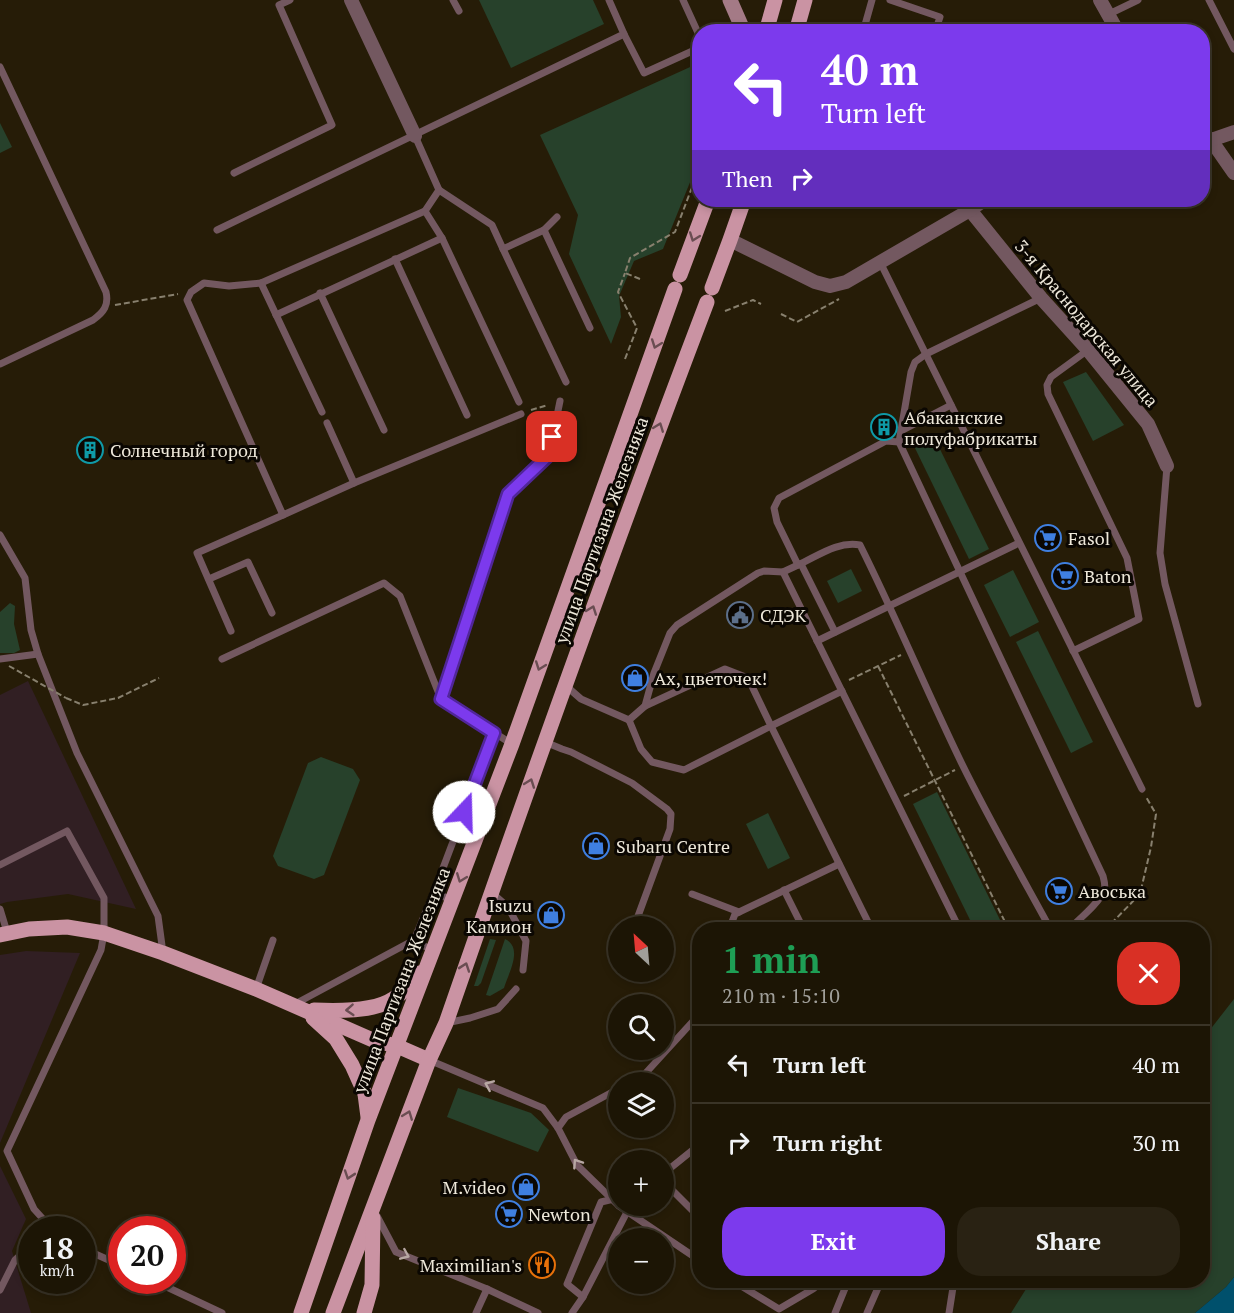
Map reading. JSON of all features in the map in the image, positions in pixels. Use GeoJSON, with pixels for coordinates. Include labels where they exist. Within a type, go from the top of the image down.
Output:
{"type":"FeatureCollection","features":[{"type":"Feature","properties":{"kind":"main road"},"geometry":{"type":"LineString","coordinates":[[730,0],[739,24]]}},
{"type":"Feature","properties":{"kind":"main road"},"geometry":{"type":"LineString","coordinates":[[768,24],[775,0]]}},
{"type":"Feature","properties":{"kind":"main road"},"geometry":{"type":"LineString","coordinates":[[798,24],[805,0]]}},
{"type":"Feature","properties":{"kind":"main road","name":"улица Партизана Железняка"},"geometry":{"type":"LineString","coordinates":[[301,1313],[368,1120],[512,744],[705,207]]}},
{"type":"Feature","properties":{"kind":"main road","name":"улица Партизана Железняка"},"geometry":{"type":"LineString","coordinates":[[333,1313],[429,1060],[446,1023],[544,742],[742,207]]}},
{"type":"Feature","properties":{"kind":"main road"},"geometry":{"type":"LineString","coordinates":[[3,934],[29,929],[67,927],[104,933],[256,989],[375,1041],[397,1046],[429,1060]]}},
{"type":"Feature","properties":{"kind":"main road"},"geometry":{"type":"LineString","coordinates":[[299,1007],[355,1010],[392,1001],[410,986],[432,955]]}},
{"type":"Feature","properties":{"kind":"main road"},"geometry":{"type":"LineString","coordinates":[[299,1007],[336,1039],[352,1065],[365,1095],[368,1120]]}},
{"type":"Feature","properties":{"kind":"main road"},"geometry":{"type":"LineString","coordinates":[[364,1313],[372,1285],[373,1209]]}},
{"type":"Feature","properties":{"kind":"street"},"geometry":{"type":"LineString","coordinates":[[351,0],[415,136]]}},
{"type":"Feature","properties":{"kind":"street"},"geometry":{"type":"LineString","coordinates":[[1100,0],[1113,24]]}},
{"type":"Feature","properties":{"kind":"street"},"geometry":{"type":"LineString","coordinates":[[1210,136],[1234,132]]}},
{"type":"Feature","properties":{"kind":"street"},"geometry":{"type":"LineString","coordinates":[[1210,142],[1234,172]]}},
{"type":"Feature","properties":{"kind":"street"},"geometry":{"type":"LineString","coordinates":[[730,240],[815,282],[830,286],[846,282],[974,207]]}},
{"type":"Feature","properties":{"kind":"street","name":"3-я Краснодарская улица"},"geometry":{"type":"LineString","coordinates":[[970,210],[1148,424],[1167,466]]}},
{"type":"Feature","properties":{"kind":"lane"},"geometry":{"type":"LineString","coordinates":[[234,173],[332,125],[279,5],[290,0]]}},
{"type":"Feature","properties":{"kind":"lane"},"geometry":{"type":"LineString","coordinates":[[453,0],[459,12]]}},
{"type":"Feature","properties":{"kind":"lane"},"geometry":{"type":"LineString","coordinates":[[609,0],[644,73],[692,51]]}},
{"type":"Feature","properties":{"kind":"lane"},"geometry":{"type":"LineString","coordinates":[[683,0],[694,24]]}},
{"type":"Feature","properties":{"kind":"lane"},"geometry":{"type":"LineString","coordinates":[[865,24],[872,0]]}},
{"type":"Feature","properties":{"kind":"lane"},"geometry":{"type":"LineString","coordinates":[[890,0],[940,17],[938,24]]}},
{"type":"Feature","properties":{"kind":"lane"},"geometry":{"type":"LineString","coordinates":[[1107,15],[1138,0]]}},
{"type":"Feature","properties":{"kind":"lane"},"geometry":{"type":"LineString","coordinates":[[1209,0],[1234,49]]}},
{"type":"Feature","properties":{"kind":"lane"},"geometry":{"type":"LineString","coordinates":[[217,230],[624,34]]}},
{"type":"Feature","properties":{"kind":"lane"},"geometry":{"type":"LineString","coordinates":[[0,67],[107,298],[107,306],[93,320],[0,364]]}},
{"type":"Feature","properties":{"kind":"lane"},"geometry":{"type":"LineString","coordinates":[[415,136],[439,190],[492,225],[566,382]]}},
{"type":"Feature","properties":{"kind":"lane"},"geometry":{"type":"LineString","coordinates":[[283,515],[187,300],[191,292],[204,284],[229,286],[261,283],[425,211],[439,190]]}},
{"type":"Feature","properties":{"kind":"lane"},"geometry":{"type":"LineString","coordinates":[[425,211],[442,238],[519,402]]}},
{"type":"Feature","properties":{"kind":"lane"},"geometry":{"type":"LineString","coordinates":[[503,249],[544,230],[557,217]]}},
{"type":"Feature","properties":{"kind":"lane"},"geometry":{"type":"LineString","coordinates":[[544,230],[590,328]]}},
{"type":"Feature","properties":{"kind":"lane"},"geometry":{"type":"LineString","coordinates":[[276,315],[442,238]]}},
{"type":"Feature","properties":{"kind":"lane"},"geometry":{"type":"LineString","coordinates":[[395,259],[467,415]]}},
{"type":"Feature","properties":{"kind":"lane"},"geometry":{"type":"LineString","coordinates":[[880,262],[1142,789]]}},
{"type":"Feature","properties":{"kind":"lane"},"geometry":{"type":"LineString","coordinates":[[261,283],[322,412]]}},
{"type":"Feature","properties":{"kind":"lane"},"geometry":{"type":"LineString","coordinates":[[320,293],[384,430]]}},
{"type":"Feature","properties":{"kind":"lane"},"geometry":{"type":"LineString","coordinates":[[1041,298],[926,354],[915,362],[911,372],[899,442],[1103,876],[1105,883],[1100,898],[1076,922]]}},
{"type":"Feature","properties":{"kind":"lane"},"geometry":{"type":"LineString","coordinates":[[1073,651],[1139,619],[1127,558],[1048,394],[1047,385],[1051,377],[1088,350]]}},
{"type":"Feature","properties":{"kind":"lane"},"geometry":{"type":"LineString","coordinates":[[441,699],[508,494],[549,455],[560,401]]}},
{"type":"Feature","properties":{"kind":"lane"},"geometry":{"type":"LineString","coordinates":[[901,431],[951,405]]}},
{"type":"Feature","properties":{"kind":"lane"},"geometry":{"type":"LineString","coordinates":[[231,631],[197,553],[354,483],[520,414]]}},
{"type":"Feature","properties":{"kind":"lane"},"geometry":{"type":"LineString","coordinates":[[327,423],[354,483]]}},
{"type":"Feature","properties":{"kind":"lane"},"geometry":{"type":"LineString","coordinates":[[835,632],[777,522],[774,508],[779,498],[886,441],[899,442]]}},
{"type":"Feature","properties":{"kind":"lane"},"geometry":{"type":"LineString","coordinates":[[1167,466],[1160,553],[1165,584],[1198,704]]}},
{"type":"Feature","properties":{"kind":"lane"},"geometry":{"type":"LineString","coordinates":[[0,535],[25,578],[31,630],[38,654],[77,753],[159,916],[163,953]]}},
{"type":"Feature","properties":{"kind":"lane"},"geometry":{"type":"LineString","coordinates":[[645,706],[654,673],[670,633],[677,625],[758,573],[783,572],[838,545],[851,543],[860,545],[963,766],[1047,922]]}},
{"type":"Feature","properties":{"kind":"lane"},"geometry":{"type":"LineString","coordinates":[[817,641],[1019,543]]}},
{"type":"Feature","properties":{"kind":"lane"},"geometry":{"type":"LineString","coordinates":[[209,579],[248,562],[272,613]]}},
{"type":"Feature","properties":{"kind":"lane"},"geometry":{"type":"LineString","coordinates":[[783,572],[956,922]]}},
{"type":"Feature","properties":{"kind":"lane"},"geometry":{"type":"LineString","coordinates":[[222,659],[384,583],[400,596],[441,699],[512,744]]}},
{"type":"Feature","properties":{"kind":"lane"},"geometry":{"type":"LineString","coordinates":[[0,659],[38,654]]}},
{"type":"Feature","properties":{"kind":"lane"},"geometry":{"type":"LineString","coordinates":[[629,720],[645,706],[725,669],[748,678],[868,922]]}},
{"type":"Feature","properties":{"kind":"lane"},"geometry":{"type":"LineString","coordinates":[[565,685],[581,699],[629,720],[640,749],[652,762],[684,770],[840,688]]}},
{"type":"Feature","properties":{"kind":"lane"},"geometry":{"type":"LineString","coordinates":[[299,1007],[414,940],[494,733]]}},
{"type":"Feature","properties":{"kind":"lane"},"geometry":{"type":"LineString","coordinates":[[544,742],[572,752],[632,783],[671,814],[670,829],[638,916]]}},
{"type":"Feature","properties":{"kind":"lane"},"geometry":{"type":"LineString","coordinates":[[0,865],[67,831],[104,898],[102,950],[8,1151],[39,1216]]}},
{"type":"Feature","properties":{"kind":"lane"},"geometry":{"type":"LineString","coordinates":[[732,922],[735,914],[839,864]]}},
{"type":"Feature","properties":{"kind":"lane"},"geometry":{"type":"LineString","coordinates":[[784,890],[800,922]]}},
{"type":"Feature","properties":{"kind":"lane"},"geometry":{"type":"LineString","coordinates":[[434,892],[453,901]]}},
{"type":"Feature","properties":{"kind":"lane"},"geometry":{"type":"LineString","coordinates":[[491,892],[508,907],[526,940],[523,970]]}},
{"type":"Feature","properties":{"kind":"lane"},"geometry":{"type":"LineString","coordinates":[[692,894],[739,912]]}},
{"type":"Feature","properties":{"kind":"lane"},"geometry":{"type":"LineString","coordinates":[[0,909],[3,934]]}},
{"type":"Feature","properties":{"kind":"lane"},"geometry":{"type":"LineString","coordinates":[[256,989],[273,940]]}},
{"type":"Feature","properties":{"kind":"lane"},"geometry":{"type":"LineString","coordinates":[[414,940],[432,955]]}},
{"type":"Feature","properties":{"kind":"lane"},"geometry":{"type":"LineString","coordinates":[[446,1023],[498,1009],[516,989]]}},
{"type":"Feature","properties":{"kind":"lane"},"geometry":{"type":"LineString","coordinates":[[647,1072],[692,1021]]}},
{"type":"Feature","properties":{"kind":"lane"},"geometry":{"type":"LineString","coordinates":[[429,1060],[543,1108],[558,1128],[577,1165],[608,1193]]}},
{"type":"Feature","properties":{"kind":"lane"},"geometry":{"type":"LineString","coordinates":[[558,1128],[566,1117],[608,1094]]}},
{"type":"Feature","properties":{"kind":"lane"},"geometry":{"type":"LineString","coordinates":[[674,1165],[692,1150]]}},
{"type":"Feature","properties":{"kind":"lane"},"geometry":{"type":"LineString","coordinates":[[674,1192],[692,1210]]}},
{"type":"Feature","properties":{"kind":"lane"},"geometry":{"type":"LineString","coordinates":[[583,1297],[567,1284],[601,1202],[608,1200]]}},
{"type":"Feature","properties":{"kind":"lane"},"geometry":{"type":"LineString","coordinates":[[373,1209],[396,1252],[487,1289],[538,1313]]}},
{"type":"Feature","properties":{"kind":"lane"},"geometry":{"type":"LineString","coordinates":[[572,1313],[583,1297],[625,1216]]}},
{"type":"Feature","properties":{"kind":"lane"},"geometry":{"type":"LineString","coordinates":[[633,1216],[692,1255]]}},
{"type":"Feature","properties":{"kind":"lane"},"geometry":{"type":"LineString","coordinates":[[0,1290],[18,1257]]}},
{"type":"Feature","properties":{"kind":"lane"},"geometry":{"type":"LineString","coordinates":[[744,1288],[779,1309],[814,1288]]}},
{"type":"Feature","properties":{"kind":"lane"},"geometry":{"type":"LineString","coordinates":[[835,1313],[845,1288]]}},
{"type":"Feature","properties":{"kind":"lane"},"geometry":{"type":"LineString","coordinates":[[867,1313],[877,1288]]}},
{"type":"Feature","properties":{"kind":"lane"},"geometry":{"type":"LineString","coordinates":[[949,1313],[953,1288]]}},
{"type":"Feature","properties":{"kind":"lane"},"geometry":{"type":"LineString","coordinates":[[476,1313],[487,1289]]}},
{"type":"Feature","properties":{"kind":"lane"},"geometry":{"type":"LineString","coordinates":[[182,1294],[222,1313]]}},
{"type":"Feature","properties":{"kind":"path"},"geometry":{"type":"LineString","coordinates":[[625,358],[637,328],[618,292],[630,258],[675,232],[692,187]]}},
{"type":"Feature","properties":{"kind":"path"},"geometry":{"type":"LineString","coordinates":[[625,273],[640,279]]}},
{"type":"Feature","properties":{"kind":"path"},"geometry":{"type":"LineString","coordinates":[[107,306],[191,292]]}},
{"type":"Feature","properties":{"kind":"path"},"geometry":{"type":"LineString","coordinates":[[725,311],[753,300],[761,304]]}},
{"type":"Feature","properties":{"kind":"path"},"geometry":{"type":"LineString","coordinates":[[520,414],[560,401]]}},
{"type":"Feature","properties":{"kind":"path"},"geometry":{"type":"LineString","coordinates":[[840,688],[909,651]]}},
{"type":"Feature","properties":{"kind":"path"},"geometry":{"type":"LineString","coordinates":[[9,666],[83,705],[118,698],[159,678]]}},
{"type":"Feature","properties":{"kind":"path"},"geometry":{"type":"LineString","coordinates":[[878,666],[1005,922]]}},
{"type":"Feature","properties":{"kind":"path"},"geometry":{"type":"LineString","coordinates":[[896,800],[963,766]]}},
{"type":"Feature","properties":{"kind":"path"},"geometry":{"type":"LineString","coordinates":[[1113,922],[1140,894],[1156,814],[1142,789]]}},
{"type":"Feature","properties":{"kind":"shaded area"},"geometry":{"type":"Polygon","coordinates":[[[28,681],[136,909],[68,894],[0,904],[0,695],[28,681]]]}},
{"type":"Feature","properties":{"kind":"shaded area"},"geometry":{"type":"Polygon","coordinates":[[[26,951],[80,953],[0,1143],[0,955],[26,951]]]}},
{"type":"Feature","properties":{"kind":"shaded area"},"geometry":{"type":"Polygon","coordinates":[[[0,1166],[25,1216],[18,1216],[18,1237],[12,1251],[18,1271],[18,1294],[25,1294],[31,1313],[0,1313],[0,1166]]]}},
{"type":"Feature","properties":{"kind":"green space"},"geometry":{"type":"Polygon","coordinates":[[[479,0],[593,0],[604,24],[511,68],[479,0]]]}},
{"type":"Feature","properties":{"kind":"green space"},"geometry":{"type":"Polygon","coordinates":[[[692,66],[692,177],[663,249],[634,261],[619,296],[621,317],[611,344],[569,254],[578,215],[540,135],[692,66]]]}},
{"type":"Feature","properties":{"kind":"green space"},"geometry":{"type":"Polygon","coordinates":[[[0,123],[12,147],[0,153],[0,123]]]}},
{"type":"Feature","properties":{"kind":"green space"},"geometry":{"type":"Polygon","coordinates":[[[1086,372],[1124,425],[1093,441],[1063,382],[1086,372]]]}},
{"type":"Feature","properties":{"kind":"green space"},"geometry":{"type":"Polygon","coordinates":[[[933,435],[989,549],[969,559],[913,444],[933,435]]]}},
{"type":"Feature","properties":{"kind":"green space"},"geometry":{"type":"Polygon","coordinates":[[[851,569],[862,591],[838,603],[827,581],[851,569]]]}},
{"type":"Feature","properties":{"kind":"green space"},"geometry":{"type":"Polygon","coordinates":[[[1013,570],[1039,622],[1010,637],[984,585],[1013,570]]]}},
{"type":"Feature","properties":{"kind":"green space"},"geometry":{"type":"Polygon","coordinates":[[[10,603],[15,606],[14,624],[20,650],[14,653],[0,653],[0,612],[10,603]]]}},
{"type":"Feature","properties":{"kind":"green space"},"geometry":{"type":"Polygon","coordinates":[[[1038,631],[1093,742],[1071,753],[1016,642],[1038,631]]]}},
{"type":"Feature","properties":{"kind":"green space"},"geometry":{"type":"Polygon","coordinates":[[[321,757],[353,769],[360,780],[324,875],[314,879],[278,866],[273,856],[308,763],[321,757]]]}},
{"type":"Feature","properties":{"kind":"green space"},"geometry":{"type":"Polygon","coordinates":[[[937,792],[1001,922],[971,922],[913,804],[937,792]]]}},
{"type":"Feature","properties":{"kind":"green space"},"geometry":{"type":"Polygon","coordinates":[[[768,813],[790,858],[768,869],[746,824],[768,813]]]}},
{"type":"Feature","properties":{"kind":"green space"},"geometry":{"type":"Polygon","coordinates":[[[490,939],[496,940],[481,983],[474,986],[490,939]]]}},
{"type":"Feature","properties":{"kind":"green space"},"geometry":{"type":"Polygon","coordinates":[[[505,939],[511,943],[513,948],[511,969],[504,988],[490,996],[486,995],[505,939]]]}},
{"type":"Feature","properties":{"kind":"green space"},"geometry":{"type":"Polygon","coordinates":[[[1234,999],[1234,1277],[1226,1287],[1195,1313],[1011,1313],[1027,1288],[1210,1288],[1210,1030],[1234,999]]]}},
{"type":"Feature","properties":{"kind":"green space"},"geometry":{"type":"Polygon","coordinates":[[[458,1088],[531,1113],[549,1130],[538,1152],[447,1117],[458,1088]]]}},
{"type":"Feature","properties":{"kind":"water"},"geometry":{"type":"Polygon","coordinates":[[[1234,1277],[1234,1313],[1195,1313],[1226,1287],[1234,1277]]]}},
{"type":"Feature","properties":{"kind":"place","name":"Абаканские полуфабрикаты"},"geometry":{"type":"Point","coordinates":[884,427]}},
{"type":"Feature","properties":{"kind":"place","name":"Солнечный город"},"geometry":{"type":"Point","coordinates":[90,450]}},
{"type":"Feature","properties":{"kind":"place","name":"Fasol"},"geometry":{"type":"Point","coordinates":[1048,538]}},
{"type":"Feature","properties":{"kind":"place","name":"Baton"},"geometry":{"type":"Point","coordinates":[1065,576]}},
{"type":"Feature","properties":{"kind":"place","name":"СДЭК"},"geometry":{"type":"Point","coordinates":[740,615]}},
{"type":"Feature","properties":{"kind":"place","name":"Ах, цветочек!"},"geometry":{"type":"Point","coordinates":[635,678]}},
{"type":"Feature","properties":{"kind":"place","name":"Subaru Centre"},"geometry":{"type":"Point","coordinates":[596,846]}},
{"type":"Feature","properties":{"kind":"place","name":"Авоська"},"geometry":{"type":"Point","coordinates":[1059,891]}},
{"type":"Feature","properties":{"kind":"place","name":"Isuzu Камион"},"geometry":{"type":"Point","coordinates":[551,915]}},
{"type":"Feature","properties":{"kind":"place","name":"M.video"},"geometry":{"type":"Point","coordinates":[526,1187]}},
{"type":"Feature","properties":{"kind":"place","name":"Newton"},"geometry":{"type":"Point","coordinates":[509,1214]}},
{"type":"Feature","properties":{"kind":"place","name":"Maximilian's"},"geometry":{"type":"Point","coordinates":[542,1265]}},
{"type":"Feature","properties":{"kind":"route"},"geometry":{"type":"LineString","coordinates":[[464,812],[494,733],[441,699],[508,494],[549,455],[552,437]]}}]}
